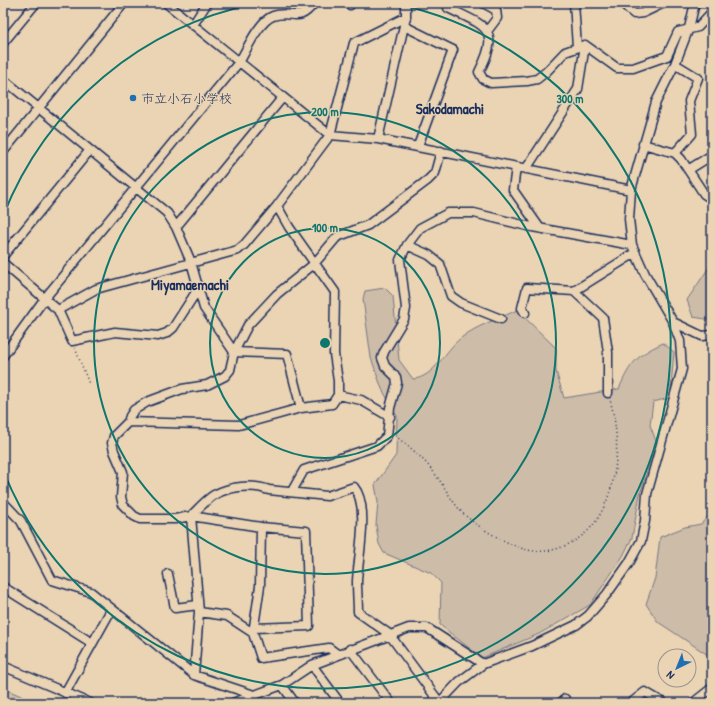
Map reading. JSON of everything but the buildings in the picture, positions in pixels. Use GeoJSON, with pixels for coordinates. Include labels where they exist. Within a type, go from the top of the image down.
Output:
{"type":"FeatureCollection","features":[{"type":"Feature","properties":{"kind":"street"},"geometry":{"type":"LineString","coordinates":[[3,43],[36,3]]}},
{"type":"Feature","properties":{"kind":"street"},"geometry":{"type":"LineString","coordinates":[[3,152],[124,3]]}},
{"type":"Feature","properties":{"kind":"street"},"geometry":{"type":"LineString","coordinates":[[166,3],[330,134],[378,138],[631,190]]}},
{"type":"Feature","properties":{"kind":"street"},"geometry":{"type":"LineString","coordinates":[[193,25],[207,3]]}},
{"type":"Feature","properties":{"kind":"street"},"geometry":{"type":"LineString","coordinates":[[378,138],[406,17],[406,3]]}},
{"type":"Feature","properties":{"kind":"street"},"geometry":{"type":"LineString","coordinates":[[447,3],[448,8],[483,25],[488,30],[490,37],[489,50],[479,72],[483,79],[491,83],[537,79],[546,72],[565,52],[581,46]]}},
{"type":"Feature","properties":{"kind":"street"},"geometry":{"type":"LineString","coordinates":[[483,3],[496,10],[497,18],[488,30]]}},
{"type":"Feature","properties":{"kind":"street"},"geometry":{"type":"LineString","coordinates":[[526,169],[578,89],[581,46],[574,3]]}},
{"type":"Feature","properties":{"kind":"street"},"geometry":{"type":"LineString","coordinates":[[622,3],[634,14],[644,13],[664,3]]}},
{"type":"Feature","properties":{"kind":"street"},"geometry":{"type":"LineString","coordinates":[[191,516],[214,495],[235,488],[249,486],[269,490],[292,491],[327,496],[354,487],[360,494],[362,515],[357,582],[358,612],[389,634],[440,703],[459,682],[483,664],[532,646],[576,625],[588,616],[608,594],[629,563],[641,541],[645,521],[647,494],[682,369],[680,341],[673,322],[645,274],[635,253],[632,244],[629,219],[631,190],[643,144],[656,102],[675,64],[689,28],[695,3]]}},
{"type":"Feature","properties":{"kind":"street"},"geometry":{"type":"LineString","coordinates":[[3,356],[46,298],[137,189],[240,61],[262,23],[272,16],[300,16],[307,13],[312,4]]}},
{"type":"Feature","properties":{"kind":"street"},"geometry":{"type":"LineString","coordinates":[[581,46],[617,68],[633,68],[667,56],[678,32],[689,28],[698,27],[712,12]]}},
{"type":"Feature","properties":{"kind":"street"},"geometry":{"type":"LineString","coordinates":[[58,310],[96,289],[238,250],[277,206],[330,134],[354,43],[406,17]]}},
{"type":"Feature","properties":{"kind":"street"},"geometry":{"type":"LineString","coordinates":[[404,26],[452,50],[418,146]]}},
{"type":"Feature","properties":{"kind":"street"},"geometry":{"type":"LineString","coordinates":[[675,64],[698,78],[690,101],[692,134],[675,153]]}},
{"type":"Feature","properties":{"kind":"street"},"geometry":{"type":"LineString","coordinates":[[3,79],[167,213],[176,227],[190,262],[204,308],[234,352]]}},
{"type":"Feature","properties":{"kind":"street"},"geometry":{"type":"LineString","coordinates":[[176,227],[283,97]]}},
{"type":"Feature","properties":{"kind":"street"},"geometry":{"type":"LineString","coordinates":[[643,144],[675,153],[704,194],[707,196],[712,194]]}},
{"type":"Feature","properties":{"kind":"street"},"geometry":{"type":"LineString","coordinates":[[3,256],[90,150]]}},
{"type":"Feature","properties":{"kind":"street"},"geometry":{"type":"LineString","coordinates":[[168,574],[175,608],[199,608],[227,616],[253,631],[310,626],[306,531],[261,527],[191,516],[175,519],[140,520],[123,504],[121,497],[123,472],[112,443],[114,436],[128,422],[134,410],[147,402],[182,389],[208,385],[219,380],[230,370],[234,352],[252,318],[277,294],[314,264],[337,237],[368,225],[428,180],[435,173],[440,151]]}},
{"type":"Feature","properties":{"kind":"street"},"geometry":{"type":"LineString","coordinates":[[688,170],[712,155]]}},
{"type":"Feature","properties":{"kind":"street"},"geometry":{"type":"LineString","coordinates":[[516,167],[513,190],[539,227]]}},
{"type":"Feature","properties":{"kind":"street"},"geometry":{"type":"LineString","coordinates":[[128,422],[240,425],[301,408],[332,404],[338,395],[338,381],[334,354],[335,292],[314,264],[277,206]]}},
{"type":"Feature","properties":{"kind":"street"},"geometry":{"type":"LineString","coordinates":[[292,491],[304,470],[377,446],[387,436],[390,408],[397,383],[396,377],[385,366],[382,358],[384,352],[404,319],[406,308],[400,260],[407,245],[420,228],[448,213],[474,214],[527,226],[632,244]]}},
{"type":"Feature","properties":{"kind":"street"},"geometry":{"type":"LineString","coordinates":[[407,245],[429,255],[440,264],[451,296],[460,303],[501,319]]}},
{"type":"Feature","properties":{"kind":"street"},"geometry":{"type":"LineString","coordinates":[[525,313],[522,308],[527,288],[574,291],[635,253]]}},
{"type":"Feature","properties":{"kind":"street"},"geometry":{"type":"LineString","coordinates":[[3,263],[46,298],[58,310],[72,340],[115,332],[158,336],[167,333],[172,328],[198,289]]}},
{"type":"Feature","properties":{"kind":"street"},"geometry":{"type":"LineString","coordinates":[[574,291],[603,318],[608,352],[608,393]]}},
{"type":"Feature","properties":{"kind":"street"},"geometry":{"type":"LineString","coordinates":[[673,322],[702,336],[712,335]]}},
{"type":"Feature","properties":{"kind":"street"},"geometry":{"type":"LineString","coordinates":[[234,352],[287,354],[301,408]]}},
{"type":"Feature","properties":{"kind":"street"},"geometry":{"type":"LineString","coordinates":[[338,395],[361,400],[390,417]]}},
{"type":"Feature","properties":{"kind":"street"},"geometry":{"type":"LineString","coordinates":[[3,502],[21,520],[52,580],[91,592],[111,610],[194,675],[254,695]]}},
{"type":"Feature","properties":{"kind":"street"},"geometry":{"type":"LineString","coordinates":[[191,516],[199,608],[194,675]]}},
{"type":"Feature","properties":{"kind":"street"},"geometry":{"type":"LineString","coordinates":[[261,527],[260,586],[253,631],[261,658],[330,648],[337,654]]}},
{"type":"Feature","properties":{"kind":"street"},"geometry":{"type":"LineString","coordinates":[[3,587],[92,643]]}},
{"type":"Feature","properties":{"kind":"street"},"geometry":{"type":"LineString","coordinates":[[65,693],[111,610]]}},
{"type":"Feature","properties":{"kind":"street"},"geometry":{"type":"LineString","coordinates":[[233,703],[243,702],[254,695],[282,685],[312,665],[337,654],[408,628],[427,628],[483,664]]}},
{"type":"Feature","properties":{"kind":"street"},"geometry":{"type":"LineString","coordinates":[[350,650],[391,703]]}},
{"type":"Feature","properties":{"kind":"street"},"geometry":{"type":"LineString","coordinates":[[312,665],[340,703]]}},
{"type":"Feature","properties":{"kind":"street"},"geometry":{"type":"LineString","coordinates":[[3,666],[90,703]]}},
{"type":"Feature","properties":{"kind":"street"},"geometry":{"type":"LineString","coordinates":[[282,685],[295,703]]}},
{"type":"Feature","properties":{"kind":"street"},"geometry":{"type":"LineString","coordinates":[[693,703],[712,688]]}},
{"type":"Feature","properties":{"kind":"street"},"geometry":{"type":"LineString","coordinates":[[631,703],[645,692],[664,703]]}},
{"type":"Feature","properties":{"kind":"path"},"geometry":{"type":"LineString","coordinates":[[72,340],[89,384]]}},
{"type":"Feature","properties":{"kind":"path"},"geometry":{"type":"LineString","coordinates":[[388,432],[407,444],[428,464],[466,517],[483,529],[528,550],[554,549],[571,543],[583,535],[594,524],[610,492],[616,464],[616,447],[615,419],[608,393]]}},
{"type":"Feature","properties":{"kind":"shaded area"},"geometry":{"type":"Polygon","coordinates":[[[712,263],[712,320],[693,317],[687,300],[712,263]]]}},
{"type":"Feature","properties":{"kind":"shaded area"},"geometry":{"type":"Polygon","coordinates":[[[385,288],[393,296],[399,360],[413,379],[427,374],[433,369],[455,343],[467,333],[517,310],[556,348],[556,371],[564,398],[619,389],[635,361],[654,347],[663,343],[674,352],[670,398],[653,402],[650,425],[656,441],[640,494],[632,538],[623,556],[590,605],[539,634],[482,658],[440,625],[441,583],[431,573],[384,553],[379,544],[376,525],[378,502],[375,485],[396,455],[397,416],[382,389],[371,358],[363,299],[365,291],[385,288]]]}},
{"type":"Feature","properties":{"kind":"shaded area"},"geometry":{"type":"Polygon","coordinates":[[[712,512],[712,653],[708,655],[658,622],[646,604],[655,578],[660,537],[685,527],[701,524],[712,512]]]}},
{"type":"Feature","properties":{"kind":"shaded area"},"geometry":{"type":"Polygon","coordinates":[[[3,688],[37,703],[3,703],[3,688]]]}},
{"type":"Feature","properties":{"kind":"place","name":"市立小石小学校"},"geometry":{"type":"Point","coordinates":[133,98]}},
{"type":"Feature","properties":{"kind":"district","name":"Sakodamachi"},"geometry":{"type":"Point","coordinates":[450,109]}},
{"type":"Feature","properties":{"kind":"district","name":"Miyamaemachi"},"geometry":{"type":"Point","coordinates":[190,285]}}]}
